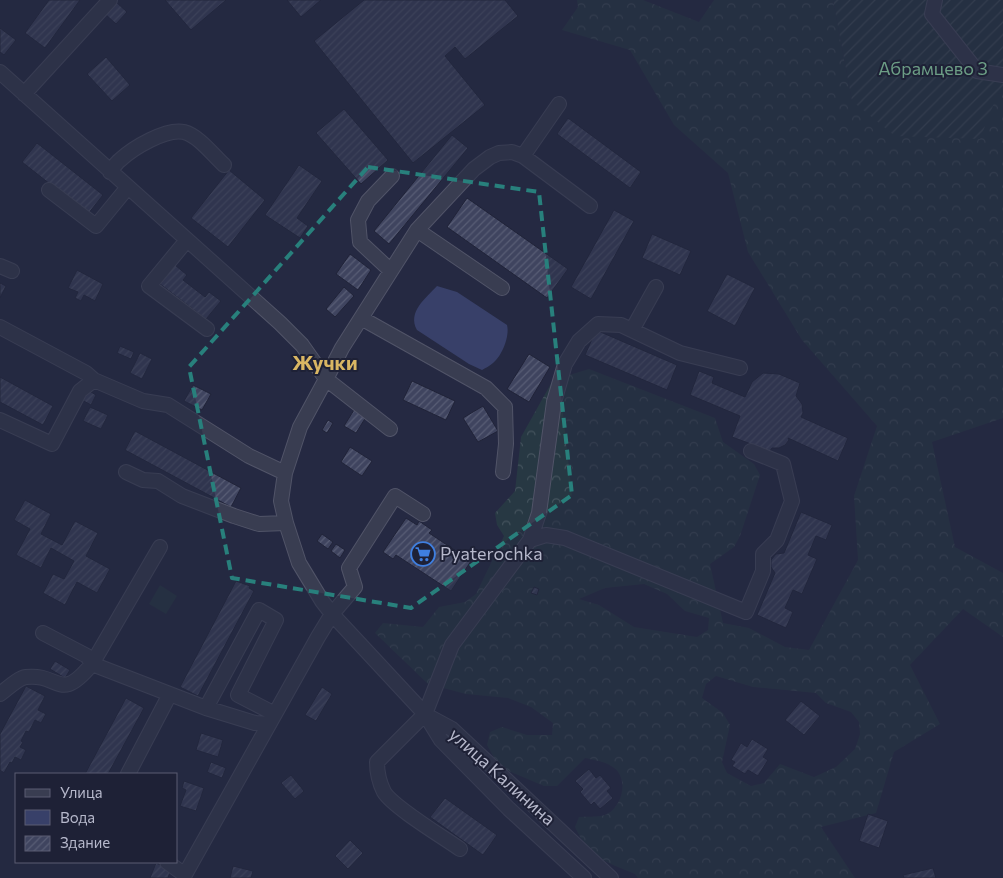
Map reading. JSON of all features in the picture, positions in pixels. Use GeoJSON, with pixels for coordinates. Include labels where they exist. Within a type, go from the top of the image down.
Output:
{"type":"FeatureCollection","features":[{"type":"Feature","properties":{"kind":"street"},"geometry":{"type":"LineString","coordinates":[[24,94],[110,0]]}},
{"type":"Feature","properties":{"kind":"street"},"geometry":{"type":"LineString","coordinates":[[935,0],[932,14],[977,71],[1003,76]]}},
{"type":"Feature","properties":{"kind":"street"},"geometry":{"type":"LineString","coordinates":[[0,72],[286,328],[302,345],[326,378],[390,429]]}},
{"type":"Feature","properties":{"kind":"street"},"geometry":{"type":"LineString","coordinates":[[523,156],[559,104]]}},
{"type":"Feature","properties":{"kind":"street"},"geometry":{"type":"LineString","coordinates":[[110,172],[120,160],[146,143],[167,133],[184,132],[198,140],[224,165]]}},
{"type":"Feature","properties":{"kind":"street"},"geometry":{"type":"LineString","coordinates":[[425,714],[332,614],[299,563],[281,501],[285,473],[300,427],[342,348],[417,230],[474,169],[490,157],[499,153],[512,152],[523,156],[590,206]]}},
{"type":"Feature","properties":{"kind":"street"},"geometry":{"type":"LineString","coordinates":[[391,271],[360,242],[358,220],[368,201],[392,176]]}},
{"type":"Feature","properties":{"kind":"street"},"geometry":{"type":"LineString","coordinates":[[49,190],[96,226],[128,187]]}},
{"type":"Feature","properties":{"kind":"street"},"geometry":{"type":"LineString","coordinates":[[417,230],[502,288]]}},
{"type":"Feature","properties":{"kind":"street"},"geometry":{"type":"LineString","coordinates":[[186,240],[149,286],[207,329]]}},
{"type":"Feature","properties":{"kind":"street"},"geometry":{"type":"LineString","coordinates":[[632,330],[656,287]]}},
{"type":"Feature","properties":{"kind":"street"},"geometry":{"type":"LineString","coordinates":[[361,318],[486,388],[505,406],[506,444],[503,472]]}},
{"type":"Feature","properties":{"kind":"street"},"geometry":{"type":"LineString","coordinates":[[460,849],[401,807],[385,793],[378,776],[377,762],[425,714],[452,645],[530,540],[539,513],[554,402],[565,364],[579,341],[598,324],[621,325],[680,353],[740,368]]}},
{"type":"Feature","properties":{"kind":"street"},"geometry":{"type":"LineString","coordinates":[[0,327],[86,373],[94,380],[143,401],[168,405],[249,456],[285,473]]}},
{"type":"Feature","properties":{"kind":"street"},"geometry":{"type":"LineString","coordinates":[[0,420],[52,444],[80,391],[94,380]]}},
{"type":"Feature","properties":{"kind":"street"},"geometry":{"type":"LineString","coordinates":[[530,540],[546,535],[565,538],[746,612],[763,571],[763,554],[778,540],[792,501],[783,464],[751,451]]}},
{"type":"Feature","properties":{"kind":"street"},"geometry":{"type":"LineString","coordinates":[[126,472],[143,480],[158,481],[182,496],[259,524],[286,523]]}},
{"type":"Feature","properties":{"kind":"street"},"geometry":{"type":"LineString","coordinates":[[168,863],[184,877],[318,637],[332,614],[355,587],[349,568],[395,496],[423,514]]}},
{"type":"Feature","properties":{"kind":"street"},"geometry":{"type":"LineString","coordinates":[[0,694],[24,677],[39,678],[63,686],[74,682],[84,674],[92,664],[160,547]]}},
{"type":"Feature","properties":{"kind":"street"},"geometry":{"type":"LineString","coordinates":[[206,708],[259,610],[276,620],[238,695],[272,719]]}},
{"type":"Feature","properties":{"kind":"street"},"geometry":{"type":"LineString","coordinates":[[43,633],[87,656],[92,664],[206,708],[255,723],[272,719]]}},
{"type":"Feature","properties":{"kind":"street"},"geometry":{"type":"LineString","coordinates":[[129,773],[170,694]]}},
{"type":"Feature","properties":{"kind":"street","name":"улица Калинина"},"geometry":{"type":"LineString","coordinates":[[425,714],[441,740],[509,808],[584,878]]}},
{"type":"Feature","properties":{"kind":"street","name":"улица Калинина"},"geometry":{"type":"LineString","coordinates":[[425,714],[452,729],[611,878]]}},
{"type":"Feature","properties":{"kind":"highlighted area"},"geometry":{"type":"Polygon","coordinates":[[[368,167],[539,192],[572,495],[411,608],[232,578],[189,367],[368,167]]]}},
{"type":"Feature","properties":{"kind":"green space"},"geometry":{"type":"Polygon","coordinates":[[[577,0],[643,0],[699,22],[714,0],[833,0],[852,101],[1003,93],[1003,418],[932,442],[955,547],[1003,573],[1003,637],[963,609],[910,665],[940,724],[894,752],[876,813],[821,827],[855,878],[638,878],[635,874],[599,858],[586,846],[575,827],[579,817],[604,815],[613,810],[617,805],[622,791],[622,783],[617,771],[605,763],[585,758],[557,786],[544,786],[499,767],[487,745],[490,732],[502,727],[527,735],[552,735],[553,723],[531,707],[508,698],[466,694],[428,684],[375,633],[383,623],[423,627],[439,607],[465,602],[476,594],[504,536],[497,525],[495,513],[515,491],[521,437],[553,380],[589,369],[715,418],[723,442],[754,464],[760,475],[740,536],[734,547],[710,564],[723,623],[749,628],[785,647],[809,650],[858,560],[854,496],[877,426],[802,340],[748,252],[728,173],[674,125],[630,50],[562,30],[578,7],[577,0]],[[644,584],[605,588],[579,599],[599,605],[634,627],[697,637],[708,630],[709,618],[685,611],[667,594],[644,584]],[[716,676],[706,684],[702,698],[723,713],[730,725],[722,762],[727,773],[751,786],[764,783],[780,764],[814,777],[836,767],[855,749],[860,734],[859,722],[851,712],[826,703],[816,693],[753,687],[716,676]]]}},
{"type":"Feature","properties":{"kind":"green space","name":"Абрамцево 3"},"geometry":{"type":"Polygon","coordinates":[[[833,0],[1003,0],[1003,93],[998,93],[980,139],[895,136],[852,101],[833,0]]]}},
{"type":"Feature","properties":{"kind":"green space"},"geometry":{"type":"Polygon","coordinates":[[[160,585],[177,596],[166,614],[149,604],[160,585]]]}},
{"type":"Feature","properties":{"kind":"water"},"geometry":{"type":"Polygon","coordinates":[[[437,286],[457,292],[507,325],[507,335],[499,356],[482,370],[469,364],[417,330],[414,317],[416,311],[423,300],[437,286]]]}},
{"type":"Feature","properties":{"kind":"building"},"geometry":{"type":"Polygon","coordinates":[[[49,0],[80,0],[45,48],[25,33],[49,0]]]}},
{"type":"Feature","properties":{"kind":"building"},"geometry":{"type":"Polygon","coordinates":[[[165,0],[226,0],[191,30],[165,0]]]}},
{"type":"Feature","properties":{"kind":"building"},"geometry":{"type":"Polygon","coordinates":[[[287,0],[321,0],[301,17],[287,0]]]}},
{"type":"Feature","properties":{"kind":"building"},"geometry":{"type":"Polygon","coordinates":[[[364,0],[505,0],[518,16],[465,59],[455,47],[445,56],[485,105],[413,163],[314,41],[364,0]]]}},
{"type":"Feature","properties":{"kind":"building"},"geometry":{"type":"Polygon","coordinates":[[[115,1],[127,12],[116,24],[104,13],[115,1]]]}},
{"type":"Feature","properties":{"kind":"building"},"geometry":{"type":"Polygon","coordinates":[[[0,28],[16,40],[4,55],[0,52],[0,28]]]}},
{"type":"Feature","properties":{"kind":"building"},"geometry":{"type":"Polygon","coordinates":[[[106,57],[130,85],[112,101],[87,74],[106,57]]]}},
{"type":"Feature","properties":{"kind":"building"},"geometry":{"type":"Polygon","coordinates":[[[344,109],[388,160],[361,184],[316,133],[344,109]]]}},
{"type":"Feature","properties":{"kind":"building"},"geometry":{"type":"Polygon","coordinates":[[[568,118],[641,172],[630,188],[557,134],[568,118]]]}},
{"type":"Feature","properties":{"kind":"building"},"geometry":{"type":"Polygon","coordinates":[[[452,135],[468,148],[389,244],[374,231],[452,135]]]}},
{"type":"Feature","properties":{"kind":"building"},"geometry":{"type":"Polygon","coordinates":[[[37,143],[103,195],[88,214],[22,162],[37,143]]]}},
{"type":"Feature","properties":{"kind":"building"},"geometry":{"type":"Polygon","coordinates":[[[299,165],[322,181],[297,218],[308,226],[300,238],[265,215],[299,165]]]}},
{"type":"Feature","properties":{"kind":"building"},"geometry":{"type":"Polygon","coordinates":[[[229,170],[265,200],[228,247],[191,218],[229,170]]]}},
{"type":"Feature","properties":{"kind":"building"},"geometry":{"type":"Polygon","coordinates":[[[467,198],[568,269],[547,298],[447,227],[467,198]]]}},
{"type":"Feature","properties":{"kind":"building"},"geometry":{"type":"Polygon","coordinates":[[[614,210],[634,221],[591,299],[571,287],[614,210]]]}},
{"type":"Feature","properties":{"kind":"building"},"geometry":{"type":"Polygon","coordinates":[[[652,234],[691,251],[680,275],[642,258],[652,234]]]}},
{"type":"Feature","properties":{"kind":"building"},"geometry":{"type":"Polygon","coordinates":[[[350,254],[371,270],[358,290],[336,274],[350,254]]]}},
{"type":"Feature","properties":{"kind":"building"},"geometry":{"type":"Polygon","coordinates":[[[175,265],[187,275],[183,280],[205,297],[209,292],[221,301],[206,319],[160,284],[175,265]]]}},
{"type":"Feature","properties":{"kind":"building"},"geometry":{"type":"Polygon","coordinates":[[[77,270],[103,284],[95,301],[84,295],[81,301],[75,298],[78,292],[68,288],[77,270]]]}},
{"type":"Feature","properties":{"kind":"building"},"geometry":{"type":"Polygon","coordinates":[[[727,274],[755,288],[735,326],[707,311],[727,274]]]}},
{"type":"Feature","properties":{"kind":"building"},"geometry":{"type":"Polygon","coordinates":[[[0,283],[6,286],[0,298],[0,283]]]}},
{"type":"Feature","properties":{"kind":"building"},"geometry":{"type":"Polygon","coordinates":[[[344,287],[354,296],[335,317],[326,309],[344,287]]]}},
{"type":"Feature","properties":{"kind":"building"},"geometry":{"type":"Polygon","coordinates":[[[596,330],[677,365],[667,390],[585,355],[596,330]]]}},
{"type":"Feature","properties":{"kind":"building"},"geometry":{"type":"Polygon","coordinates":[[[120,346],[134,352],[131,359],[117,353],[120,346]]]}},
{"type":"Feature","properties":{"kind":"building"},"geometry":{"type":"Polygon","coordinates":[[[140,353],[152,359],[142,379],[130,373],[140,353]]]}},
{"type":"Feature","properties":{"kind":"building"},"geometry":{"type":"Polygon","coordinates":[[[529,354],[550,367],[529,402],[507,389],[529,354]]]}},
{"type":"Feature","properties":{"kind":"building"},"geometry":{"type":"Polygon","coordinates":[[[699,371],[714,377],[712,383],[745,397],[752,382],[763,373],[779,374],[800,383],[796,396],[802,404],[803,413],[801,417],[848,438],[838,461],[788,438],[789,440],[785,445],[779,448],[772,448],[770,451],[732,437],[740,416],[690,395],[699,371]]]}},
{"type":"Feature","properties":{"kind":"building"},"geometry":{"type":"Polygon","coordinates":[[[0,377],[53,406],[43,425],[0,402],[0,377]]]}},
{"type":"Feature","properties":{"kind":"building"},"geometry":{"type":"Polygon","coordinates":[[[412,381],[455,401],[446,420],[403,400],[412,381]]]}},
{"type":"Feature","properties":{"kind":"building"},"geometry":{"type":"Polygon","coordinates":[[[193,385],[211,394],[202,410],[184,401],[193,385]]]}},
{"type":"Feature","properties":{"kind":"building"},"geometry":{"type":"Polygon","coordinates":[[[88,390],[96,395],[91,405],[82,400],[88,390]]]}},
{"type":"Feature","properties":{"kind":"building"},"geometry":{"type":"Polygon","coordinates":[[[483,406],[498,431],[478,442],[463,418],[483,406]]]}},
{"type":"Feature","properties":{"kind":"building"},"geometry":{"type":"Polygon","coordinates":[[[90,407],[108,415],[101,429],[83,421],[90,407]]]}},
{"type":"Feature","properties":{"kind":"building"},"geometry":{"type":"Polygon","coordinates":[[[354,410],[366,417],[356,433],[344,426],[354,410]]]}},
{"type":"Feature","properties":{"kind":"building"},"geometry":{"type":"Polygon","coordinates":[[[328,420],[333,423],[327,433],[322,430],[328,420]]]}},
{"type":"Feature","properties":{"kind":"building"},"geometry":{"type":"Polygon","coordinates":[[[135,431],[241,488],[231,507],[125,450],[135,431]]]}},
{"type":"Feature","properties":{"kind":"building"},"geometry":{"type":"Polygon","coordinates":[[[350,447],[372,461],[362,476],[341,462],[350,447]]]}},
{"type":"Feature","properties":{"kind":"building"},"geometry":{"type":"Polygon","coordinates":[[[25,500],[51,514],[41,534],[62,545],[75,521],[98,533],[86,556],[110,569],[97,593],[77,582],[65,605],[43,593],[53,574],[64,579],[74,561],[51,548],[41,568],[16,555],[30,529],[14,520],[25,500]]]}},
{"type":"Feature","properties":{"kind":"building"},"geometry":{"type":"Polygon","coordinates":[[[801,512],[832,525],[826,540],[816,536],[808,555],[817,559],[802,594],[793,590],[785,608],[793,612],[786,628],[757,615],[775,573],[771,567],[771,560],[776,554],[784,553],[801,512]]]}},
{"type":"Feature","properties":{"kind":"building","name":"Pyaterochka"},"geometry":{"type":"Polygon","coordinates":[[[406,518],[417,525],[419,521],[432,530],[429,533],[471,561],[451,591],[396,555],[393,559],[383,552],[406,518]]]}},
{"type":"Feature","properties":{"kind":"building"},"geometry":{"type":"Polygon","coordinates":[[[322,534],[333,542],[328,549],[317,541],[322,534]]]}},
{"type":"Feature","properties":{"kind":"building"},"geometry":{"type":"Polygon","coordinates":[[[336,544],[345,550],[340,558],[331,551],[336,544]]]}},
{"type":"Feature","properties":{"kind":"building"},"geometry":{"type":"Polygon","coordinates":[[[236,581],[250,586],[249,588],[254,591],[198,696],[180,687],[236,581]]]}},
{"type":"Feature","properties":{"kind":"building"},"geometry":{"type":"Polygon","coordinates":[[[534,587],[539,589],[537,595],[531,593],[534,587]]]}},
{"type":"Feature","properties":{"kind":"building"},"geometry":{"type":"Polygon","coordinates":[[[55,661],[70,670],[65,678],[50,669],[55,661]]]}},
{"type":"Feature","properties":{"kind":"building"},"geometry":{"type":"Polygon","coordinates":[[[26,686],[45,696],[38,710],[46,714],[41,723],[35,720],[29,732],[26,731],[20,747],[26,750],[21,760],[15,757],[4,773],[0,770],[0,734],[26,686]]]}},
{"type":"Feature","properties":{"kind":"building"},"geometry":{"type":"Polygon","coordinates":[[[322,687],[332,694],[316,721],[305,715],[322,687]]]}},
{"type":"Feature","properties":{"kind":"building"},"geometry":{"type":"Polygon","coordinates":[[[126,698],[144,708],[109,773],[86,773],[126,698]]]}},
{"type":"Feature","properties":{"kind":"building"},"geometry":{"type":"Polygon","coordinates":[[[801,701],[820,716],[804,735],[785,720],[801,701]]]}},
{"type":"Feature","properties":{"kind":"building"},"geometry":{"type":"Polygon","coordinates":[[[201,733],[223,740],[218,757],[196,750],[201,733]]]}},
{"type":"Feature","properties":{"kind":"building"},"geometry":{"type":"Polygon","coordinates":[[[752,739],[768,749],[763,757],[768,760],[758,776],[748,770],[745,774],[732,766],[735,762],[731,760],[741,743],[747,747],[752,739]]]}},
{"type":"Feature","properties":{"kind":"building"},"geometry":{"type":"Polygon","coordinates":[[[211,762],[226,768],[222,778],[207,772],[211,762]]]}},
{"type":"Feature","properties":{"kind":"building"},"geometry":{"type":"Polygon","coordinates":[[[589,769],[596,778],[600,775],[611,788],[607,791],[613,798],[600,809],[594,802],[591,805],[580,792],[583,789],[575,781],[589,769]]]}},
{"type":"Feature","properties":{"kind":"building"},"geometry":{"type":"Polygon","coordinates":[[[291,775],[304,791],[295,799],[281,783],[291,775]]]}},
{"type":"Feature","properties":{"kind":"building"},"geometry":{"type":"Polygon","coordinates":[[[184,781],[204,788],[196,811],[180,806],[186,790],[182,788],[184,781]]]}},
{"type":"Feature","properties":{"kind":"building"},"geometry":{"type":"Polygon","coordinates":[[[445,798],[497,835],[483,855],[430,817],[445,798]]]}},
{"type":"Feature","properties":{"kind":"building"},"geometry":{"type":"Polygon","coordinates":[[[868,814],[888,821],[879,848],[859,841],[868,814]]]}},
{"type":"Feature","properties":{"kind":"building"},"geometry":{"type":"Polygon","coordinates":[[[350,840],[363,853],[348,869],[335,856],[350,840]]]}},
{"type":"Feature","properties":{"kind":"building"},"geometry":{"type":"Polygon","coordinates":[[[156,863],[171,869],[168,878],[150,878],[156,863]]]}},
{"type":"Feature","properties":{"kind":"building"},"geometry":{"type":"Polygon","coordinates":[[[233,866],[253,871],[251,878],[230,878],[233,866]]]}},
{"type":"Feature","properties":{"kind":"building"},"geometry":{"type":"Polygon","coordinates":[[[933,868],[936,878],[904,878],[903,875],[933,868]]]}},
{"type":"Feature","properties":{"kind":"place","name":"Pyaterochka"},"geometry":{"type":"Point","coordinates":[423,554]}},
{"type":"Feature","properties":{"kind":"district","name":"Жучки"},"geometry":{"type":"Point","coordinates":[325,363]}}]}
